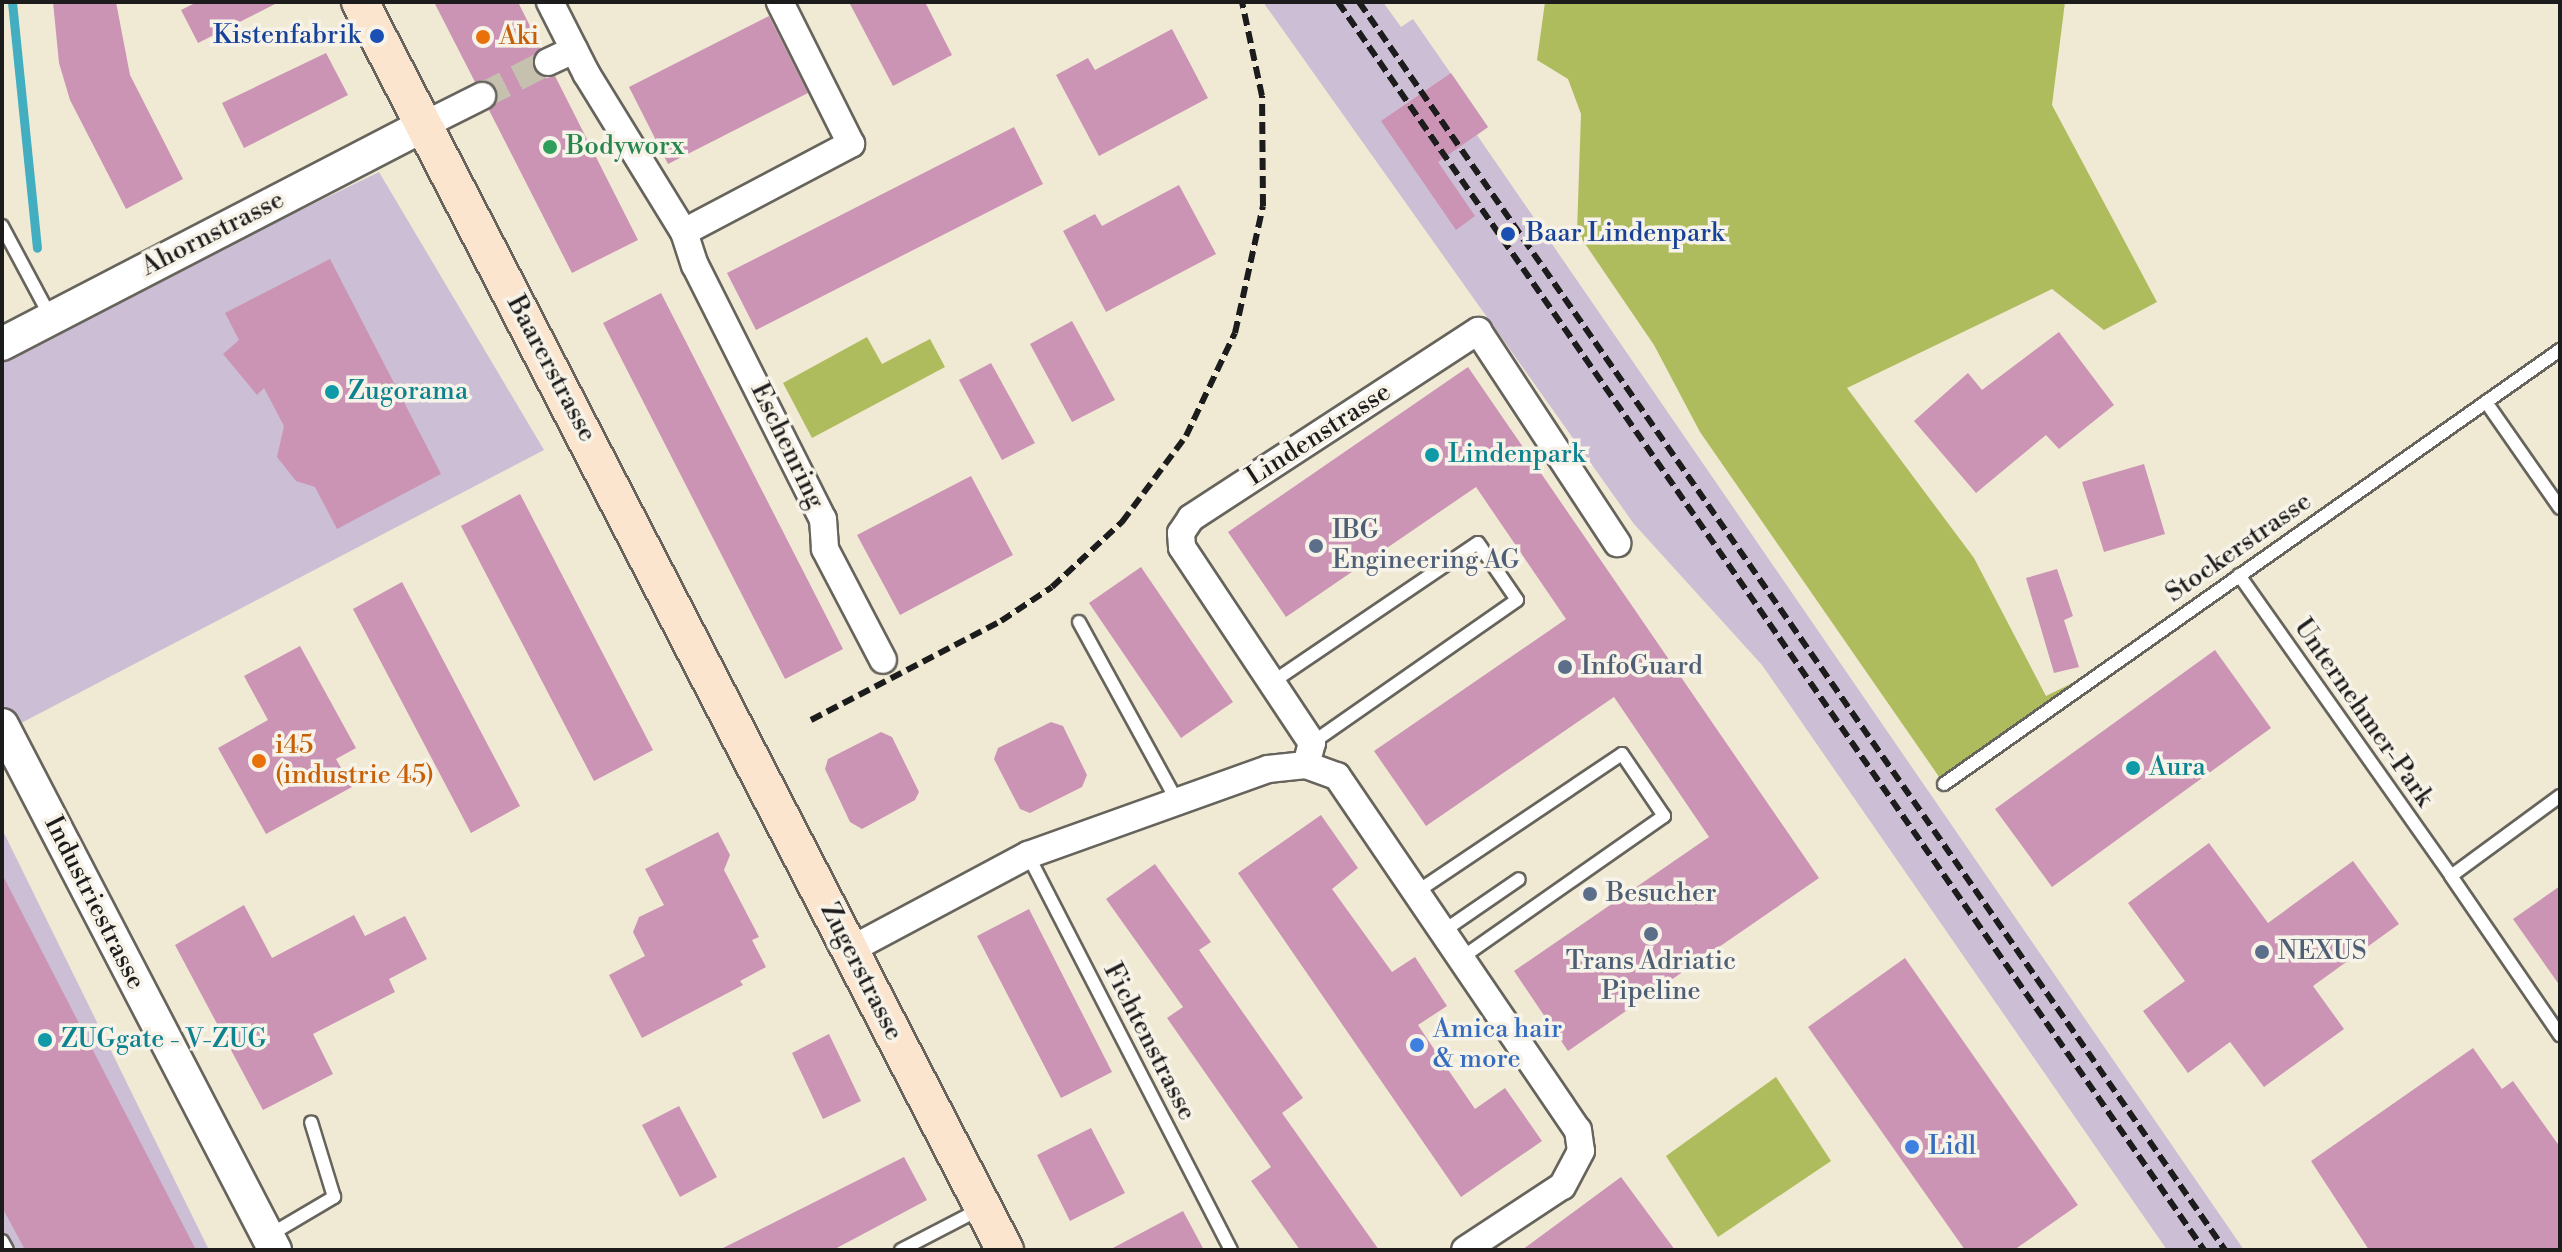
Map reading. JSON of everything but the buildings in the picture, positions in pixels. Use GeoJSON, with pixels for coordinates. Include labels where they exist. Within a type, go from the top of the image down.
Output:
{"type":"FeatureCollection","features":[{"type":"Feature","properties":{"kind":"main road","name":"Baarerstrasse"},"geometry":{"type":"LineString","coordinates":[[360,2],[740,737]]}},
{"type":"Feature","properties":{"kind":"main road","name":"Zugerstrasse"},"geometry":{"type":"LineString","coordinates":[[740,737],[1005,1250]]}},
{"type":"Feature","properties":{"kind":"street","name":"Eschenring"},"geometry":{"type":"LineString","coordinates":[[550,2],[574,50],[684,232],[695,265],[823,519],[825,549],[883,660]]}},
{"type":"Feature","properties":{"kind":"street"},"geometry":{"type":"LineString","coordinates":[[684,232],[851,144],[780,2]]}},
{"type":"Feature","properties":{"kind":"street"},"geometry":{"type":"LineString","coordinates":[[548,62],[574,50]]}},
{"type":"Feature","properties":{"kind":"street"},"geometry":{"type":"LineString","coordinates":[[424,125],[482,96]]}},
{"type":"Feature","properties":{"kind":"street","name":"Ahornstrasse"},"geometry":{"type":"LineString","coordinates":[[2,344],[424,125]]}},
{"type":"Feature","properties":{"kind":"street","name":"Lindenstrasse"},"geometry":{"type":"LineString","coordinates":[[1309,754],[1274,681],[1182,547],[1181,533],[1191,518],[1478,331],[1617,543]]}},
{"type":"Feature","properties":{"kind":"street","name":"Industriestrasse"},"geometry":{"type":"LineString","coordinates":[[2,725],[272,1243]]}},
{"type":"Feature","properties":{"kind":"street"},"geometry":{"type":"LineString","coordinates":[[850,950],[1028,855],[1176,799],[1309,754],[1337,776],[1578,1130],[1581,1151],[1562,1186],[1465,1250]]}},
{"type":"Feature","properties":{"kind":"lane"},"geometry":{"type":"LineString","coordinates":[[2,226],[51,319]]}},
{"type":"Feature","properties":{"kind":"lane","name":"Stockerstrasse"},"geometry":{"type":"LineString","coordinates":[[1944,784],[2560,350]]}},
{"type":"Feature","properties":{"kind":"lane"},"geometry":{"type":"LineString","coordinates":[[2486,402],[2560,508]]}},
{"type":"Feature","properties":{"kind":"lane"},"geometry":{"type":"LineString","coordinates":[[1274,681],[1478,543],[1517,600],[1309,754]]}},
{"type":"Feature","properties":{"kind":"lane","name":"Unternehmer-Park"},"geometry":{"type":"LineString","coordinates":[[2239,575],[2560,1035]]}},
{"type":"Feature","properties":{"kind":"lane"},"geometry":{"type":"LineString","coordinates":[[1079,622],[1176,799]]}},
{"type":"Feature","properties":{"kind":"lane"},"geometry":{"type":"LineString","coordinates":[[1415,893],[1622,754],[1664,816],[1460,959]]}},
{"type":"Feature","properties":{"kind":"lane"},"geometry":{"type":"LineString","coordinates":[[2451,876],[2560,796]]}},
{"type":"Feature","properties":{"kind":"lane","name":"Fichtenstrasse"},"geometry":{"type":"LineString","coordinates":[[1028,855],[1231,1250]]}},
{"type":"Feature","properties":{"kind":"lane"},"geometry":{"type":"LineString","coordinates":[[1442,932],[1519,879]]}},
{"type":"Feature","properties":{"kind":"lane"},"geometry":{"type":"LineString","coordinates":[[272,1243],[334,1197],[311,1122]]}},
{"type":"Feature","properties":{"kind":"lane"},"geometry":{"type":"LineString","coordinates":[[901,1250],[982,1208]]}},
{"type":"Feature","properties":{"kind":"lane"},"geometry":{"type":"LineString","coordinates":[[2,1241],[7,1250]]}},
{"type":"Feature","properties":{"kind":"shaded area"},"geometry":{"type":"Polygon","coordinates":[[[1263,2],[1383,2],[1401,27],[1413,19],[1488,127],[1477,135],[2244,1250],[2167,1250],[1762,665],[1634,524],[1263,2]]]}},
{"type":"Feature","properties":{"kind":"shaded area"},"geometry":{"type":"Polygon","coordinates":[[[379,172],[544,450],[2,733],[2,355],[379,172]]]}},
{"type":"Feature","properties":{"kind":"shaded area","name":"ZUGgate - V-ZUG"},"geometry":{"type":"Polygon","coordinates":[[[2,829],[209,1250],[2,1250],[2,829]]]}},
{"type":"Feature","properties":{"kind":"green space"},"geometry":{"type":"Polygon","coordinates":[[[1545,2],[2065,2],[2052,105],[2157,302],[2104,330],[2052,289],[1847,388],[1974,558],[2046,696],[2111,664],[1944,784],[1700,432],[1654,345],[1577,232],[1581,114],[1568,79],[1537,60],[1545,2]]]}},
{"type":"Feature","properties":{"kind":"green space"},"geometry":{"type":"Polygon","coordinates":[[[867,337],[882,364],[930,339],[945,367],[812,438],[783,383],[867,337]]]}},
{"type":"Feature","properties":{"kind":"green space"},"geometry":{"type":"Polygon","coordinates":[[[1776,1077],[1831,1161],[1718,1237],[1666,1156],[1776,1077]]]}},
{"type":"Feature","properties":{"kind":"waterway"},"geometry":{"type":"LineString","coordinates":[[12,2],[37,248]]}},
{"type":"Feature","properties":{"kind":"tunnel"},"geometry":{"type":"LineString","coordinates":[[482,96],[548,62]]}},
{"type":"Feature","properties":{"kind":"railway"},"geometry":{"type":"LineString","coordinates":[[811,720],[1001,621],[1052,587],[1122,522],[1186,436],[1235,333],[1263,206],[1262,96],[1242,2]]}},
{"type":"Feature","properties":{"kind":"railway"},"geometry":{"type":"LineString","coordinates":[[1338,2],[2204,1250]]}},
{"type":"Feature","properties":{"kind":"railway"},"geometry":{"type":"LineString","coordinates":[[1359,2],[2225,1250]]}},
{"type":"Feature","properties":{"kind":"place","name":"Kistenfabrik"},"geometry":{"type":"Point","coordinates":[377,36]}},
{"type":"Feature","properties":{"kind":"place","name":"Aki"},"geometry":{"type":"Point","coordinates":[483,37]}},
{"type":"Feature","properties":{"kind":"place","name":"Bodyworx"},"geometry":{"type":"Point","coordinates":[550,147]}},
{"type":"Feature","properties":{"kind":"place","name":"Baar Lindenpark"},"geometry":{"type":"Point","coordinates":[1508,234]}},
{"type":"Feature","properties":{"kind":"place","name":"Zugorama"},"geometry":{"type":"Point","coordinates":[332,392]}},
{"type":"Feature","properties":{"kind":"place","name":"Lindenpark"},"geometry":{"type":"Point","coordinates":[1432,455]}},
{"type":"Feature","properties":{"kind":"place","name":"IBG Engineering AG"},"geometry":{"type":"Point","coordinates":[1316,546]}},
{"type":"Feature","properties":{"kind":"place","name":"InfoGuard"},"geometry":{"type":"Point","coordinates":[1565,667]}},
{"type":"Feature","properties":{"kind":"place","name":"i45 (industrie 45)"},"geometry":{"type":"Point","coordinates":[259,761]}},
{"type":"Feature","properties":{"kind":"place","name":"Aura"},"geometry":{"type":"Point","coordinates":[2133,768]}},
{"type":"Feature","properties":{"kind":"place","name":"Besucher"},"geometry":{"type":"Point","coordinates":[1590,894]}},
{"type":"Feature","properties":{"kind":"place","name":"Trans Adriatic Pipeline"},"geometry":{"type":"Point","coordinates":[1651,934]}},
{"type":"Feature","properties":{"kind":"place","name":"NEXUS"},"geometry":{"type":"Point","coordinates":[2262,952]}},
{"type":"Feature","properties":{"kind":"place","name":"ZUGgate - V-ZUG"},"geometry":{"type":"Point","coordinates":[45,1040]}},
{"type":"Feature","properties":{"kind":"place","name":"Amica hair & more"},"geometry":{"type":"Point","coordinates":[1417,1045]}},
{"type":"Feature","properties":{"kind":"place","name":"Lidl"},"geometry":{"type":"Point","coordinates":[1912,1147]}}]}
